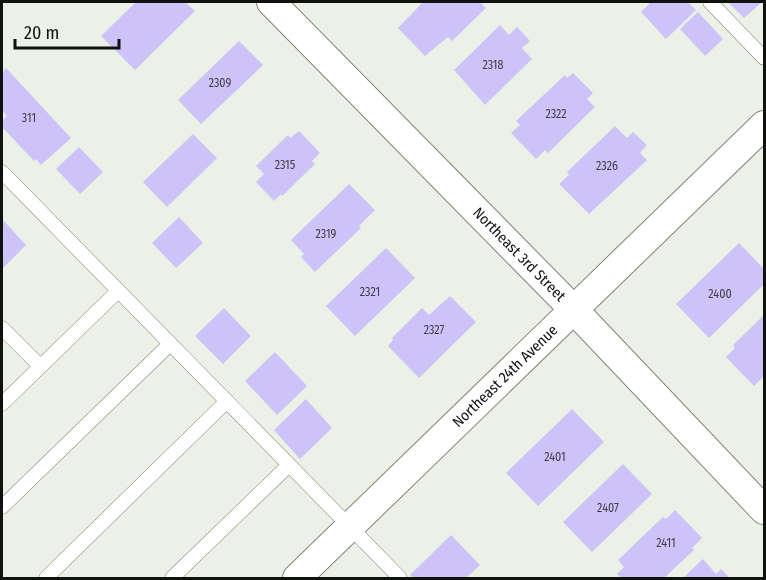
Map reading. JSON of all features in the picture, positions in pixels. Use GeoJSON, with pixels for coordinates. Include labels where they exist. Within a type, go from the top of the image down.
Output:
{"type":"FeatureCollection","features":[{"type":"Feature","properties":{"kind":"street","name":"Northeast 3rd Street"},"geometry":{"type":"LineString","coordinates":[[271,2],[574,310],[765,510]]}},
{"type":"Feature","properties":{"kind":"street","name":"Northeast 24th Avenue"},"geometry":{"type":"LineString","coordinates":[[297,579],[765,125]]}},
{"type":"Feature","properties":{"kind":"lane"},"geometry":{"type":"LineString","coordinates":[[711,2],[765,57]]}},
{"type":"Feature","properties":{"kind":"lane"},"geometry":{"type":"LineString","coordinates":[[2,172],[400,579]]}},
{"type":"Feature","properties":{"kind":"lane"},"geometry":{"type":"LineString","coordinates":[[2,404],[118,291]]}},
{"type":"Feature","properties":{"kind":"lane"},"geometry":{"type":"LineString","coordinates":[[2,328],[40,366]]}},
{"type":"Feature","properties":{"kind":"lane"},"geometry":{"type":"LineString","coordinates":[[2,507],[170,344]]}},
{"type":"Feature","properties":{"kind":"lane"},"geometry":{"type":"LineString","coordinates":[[46,579],[227,401]]}},
{"type":"Feature","properties":{"kind":"lane"},"geometry":{"type":"LineString","coordinates":[[172,579],[289,465]]}},
{"type":"Feature","properties":{"kind":"building"},"geometry":{"type":"Polygon","coordinates":[[[136,2],[185,2],[195,11],[135,70],[101,36],[136,2]]]}},
{"type":"Feature","properties":{"kind":"building"},"geometry":{"type":"Polygon","coordinates":[[[423,2],[480,2],[486,8],[452,41],[448,37],[425,56],[398,28],[423,2]]]}},
{"type":"Feature","properties":{"kind":"building"},"geometry":{"type":"Polygon","coordinates":[[[651,2],[688,2],[696,10],[666,39],[641,12],[651,2]]]}},
{"type":"Feature","properties":{"kind":"building"},"geometry":{"type":"Polygon","coordinates":[[[728,2],[762,2],[744,18],[728,2]]]}},
{"type":"Feature","properties":{"kind":"building"},"geometry":{"type":"Polygon","coordinates":[[[698,12],[723,39],[705,56],[680,29],[698,12]]]}},
{"type":"Feature","properties":{"kind":"building"},"geometry":{"type":"Polygon","coordinates":[[[500,25],[509,35],[517,27],[530,41],[522,48],[532,59],[485,105],[454,70],[500,25]]]}},
{"type":"Feature","properties":{"kind":"building"},"geometry":{"type":"Polygon","coordinates":[[[239,41],[263,65],[201,124],[178,100],[239,41]]]}},
{"type":"Feature","properties":{"kind":"building"},"geometry":{"type":"Polygon","coordinates":[[[6,68],[71,138],[41,165],[36,159],[34,161],[2,127],[2,121],[7,116],[2,110],[2,73],[6,68]]]}},
{"type":"Feature","properties":{"kind":"building"},"geometry":{"type":"Polygon","coordinates":[[[573,73],[593,93],[587,99],[595,107],[548,153],[545,150],[536,159],[511,133],[520,125],[516,121],[565,75],[567,78],[573,73]]]}},
{"type":"Feature","properties":{"kind":"building"},"geometry":{"type":"Polygon","coordinates":[[[615,126],[627,138],[633,132],[647,145],[640,153],[647,160],[589,214],[559,184],[569,175],[567,172],[615,126]]]}},
{"type":"Feature","properties":{"kind":"building"},"geometry":{"type":"Polygon","coordinates":[[[299,131],[320,153],[312,161],[315,164],[274,201],[256,182],[264,174],[256,166],[288,135],[290,138],[299,131]]]}},
{"type":"Feature","properties":{"kind":"building"},"geometry":{"type":"Polygon","coordinates":[[[193,134],[217,158],[167,207],[143,182],[193,134]]]}},
{"type":"Feature","properties":{"kind":"building"},"geometry":{"type":"Polygon","coordinates":[[[79,147],[103,172],[80,194],[56,169],[79,147]]]}},
{"type":"Feature","properties":{"kind":"building"},"geometry":{"type":"Polygon","coordinates":[[[349,184],[375,210],[359,226],[361,228],[315,272],[301,257],[304,254],[291,240],[349,184]]]}},
{"type":"Feature","properties":{"kind":"building"},"geometry":{"type":"Polygon","coordinates":[[[179,217],[203,243],[176,268],[152,243],[179,217]]]}},
{"type":"Feature","properties":{"kind":"building"},"geometry":{"type":"Polygon","coordinates":[[[2,219],[26,245],[2,269],[2,219]]]}},
{"type":"Feature","properties":{"kind":"building"},"geometry":{"type":"Polygon","coordinates":[[[739,243],[764,269],[764,284],[709,338],[676,304],[739,243]]]}},
{"type":"Feature","properties":{"kind":"building"},"geometry":{"type":"Polygon","coordinates":[[[386,248],[415,278],[355,336],[326,306],[386,248]]]}},
{"type":"Feature","properties":{"kind":"building"},"geometry":{"type":"Polygon","coordinates":[[[450,296],[476,322],[419,378],[388,346],[392,338],[422,308],[429,315],[450,296]]]}},
{"type":"Feature","properties":{"kind":"building"},"geometry":{"type":"Polygon","coordinates":[[[224,308],[251,336],[223,364],[195,336],[224,308]]]}},
{"type":"Feature","properties":{"kind":"building"},"geometry":{"type":"Polygon","coordinates":[[[764,315],[764,376],[754,386],[726,357],[735,348],[733,345],[764,315]]]}},
{"type":"Feature","properties":{"kind":"building"},"geometry":{"type":"Polygon","coordinates":[[[275,352],[307,386],[277,415],[245,381],[275,352]]]}},
{"type":"Feature","properties":{"kind":"building"},"geometry":{"type":"Polygon","coordinates":[[[306,399],[332,428],[300,459],[274,430],[306,399]]]}},
{"type":"Feature","properties":{"kind":"building"},"geometry":{"type":"Polygon","coordinates":[[[572,409],[604,442],[538,506],[506,473],[572,409]]]}},
{"type":"Feature","properties":{"kind":"building"},"geometry":{"type":"Polygon","coordinates":[[[623,464],[652,494],[592,552],[563,522],[623,464]]]}},
{"type":"Feature","properties":{"kind":"building"},"geometry":{"type":"Polygon","coordinates":[[[675,510],[702,538],[692,548],[694,550],[664,578],[621,578],[617,574],[624,567],[618,560],[663,517],[666,519],[675,510]]]}},
{"type":"Feature","properties":{"kind":"building"},"geometry":{"type":"Polygon","coordinates":[[[451,535],[480,565],[466,578],[413,578],[410,575],[451,535]]]}},
{"type":"Feature","properties":{"kind":"building"},"geometry":{"type":"Polygon","coordinates":[[[703,559],[716,574],[721,569],[730,578],[684,577],[703,559]]]}}]}
